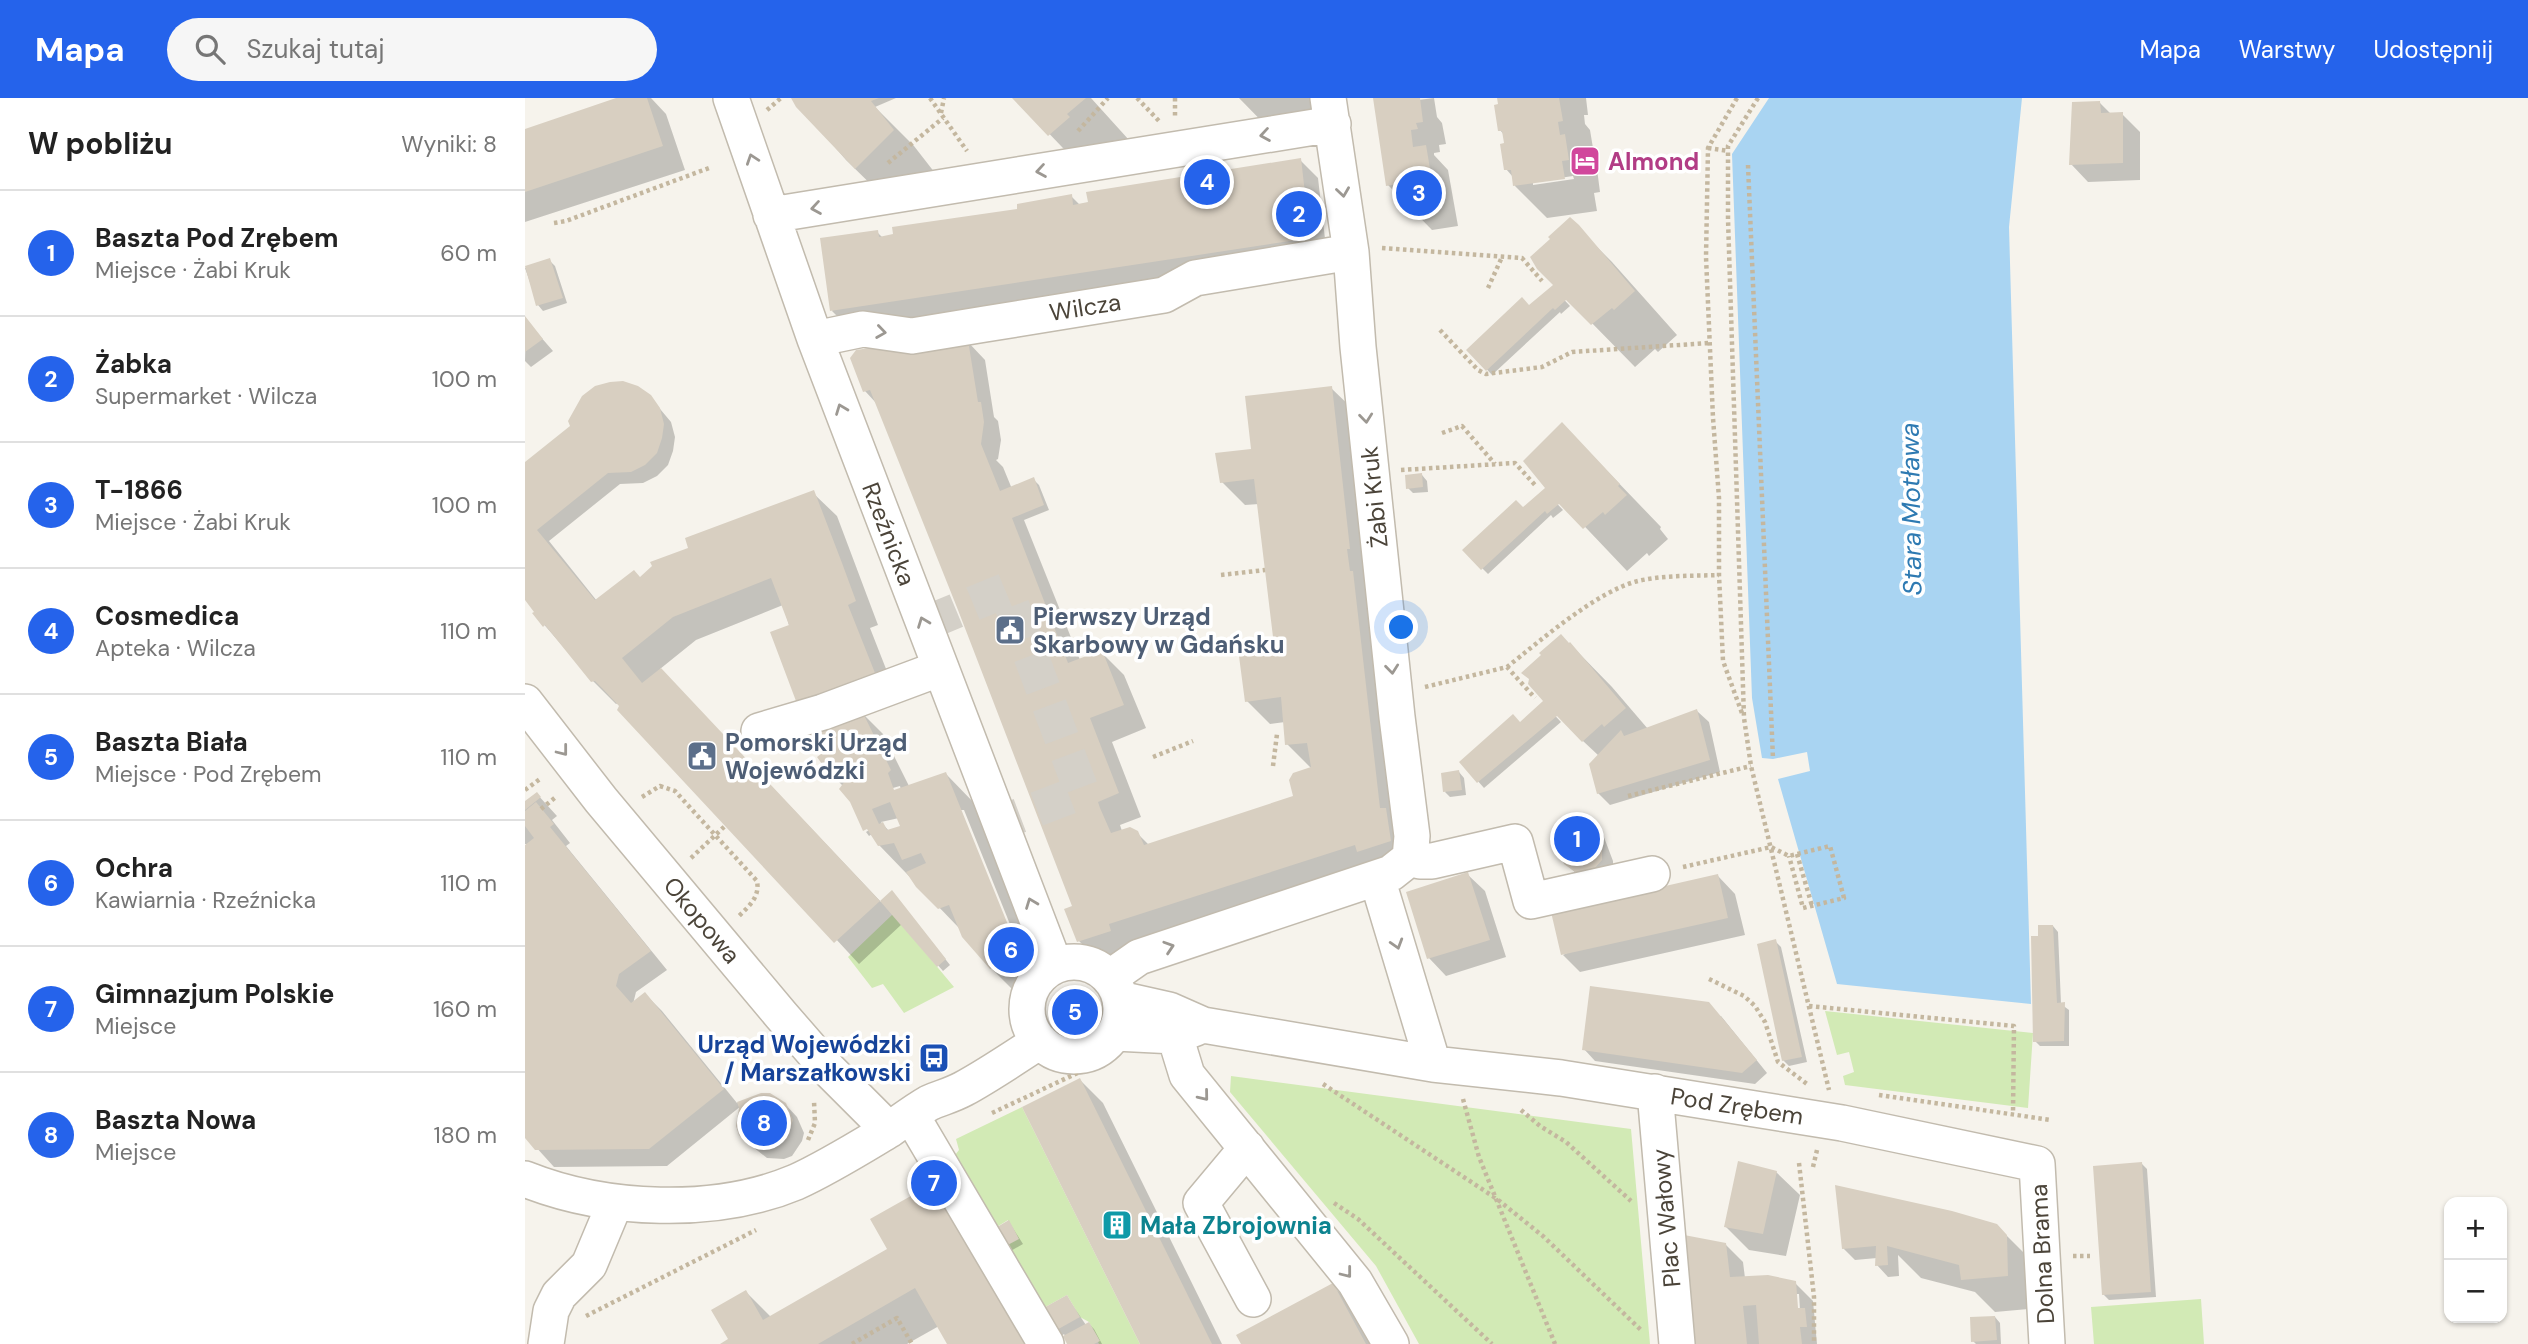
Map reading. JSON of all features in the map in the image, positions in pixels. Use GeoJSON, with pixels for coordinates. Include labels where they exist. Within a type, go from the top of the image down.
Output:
{"type":"FeatureCollection","features":[{"type":"Feature","properties":{"kind":"street","name":"Rzeźnicka"},"geometry":{"type":"LineString","coordinates":[[731,98],[814,339],[1055,966]]}},
{"type":"Feature","properties":{"kind":"street"},"geometry":{"type":"LineString","coordinates":[[771,215],[988,180],[1330,111]]}},
{"type":"Feature","properties":{"kind":"street","name":"Żabi Kruk"},"geometry":{"type":"LineString","coordinates":[[1330,111],[1361,250],[1358,347],[1412,836],[1410,858]]}},
{"type":"Feature","properties":{"kind":"street","name":"Wilcza"},"geometry":{"type":"LineString","coordinates":[[814,339],[863,329],[912,336],[1164,295],[1195,278],[1361,250]]}},
{"type":"Feature","properties":{"kind":"street"},"geometry":{"type":"LineString","coordinates":[[1033,294],[1160,274],[1195,278]]}},
{"type":"Feature","properties":{"kind":"street"},"geometry":{"type":"LineString","coordinates":[[759,731],[823,712],[941,668]]}},
{"type":"Feature","properties":{"kind":"street","name":"Okopowa"},"geometry":{"type":"LineString","coordinates":[[525,702],[601,800],[828,1069],[909,1116],[1046,1344]]}},
{"type":"Feature","properties":{"kind":"street"},"geometry":{"type":"LineString","coordinates":[[1112,1018],[1098,969],[1084,964],[1055,966],[1034,985],[1029,997],[1027,1011],[1035,1033],[1051,1050],[1079,1056],[1106,1044],[1112,1018],[1139,957],[1391,873],[1410,858],[1432,861],[1515,842],[1531,901],[1652,874]]}},
{"type":"Feature","properties":{"kind":"street"},"geometry":{"type":"LineString","coordinates":[[1377,878],[1445,1065]]}},
{"type":"Feature","properties":{"kind":"street","name":"Pod Zrębem"},"geometry":{"type":"LineString","coordinates":[[1112,1018],[1655,1092],[1842,1123],[2037,1164]]}},
{"type":"Feature","properties":{"kind":"street"},"geometry":{"type":"LineString","coordinates":[[1189,1030],[1187,1075],[1355,1282],[1391,1344]]}},
{"type":"Feature","properties":{"kind":"street"},"geometry":{"type":"LineString","coordinates":[[525,1179],[569,1195],[615,1203],[666,1206],[710,1203],[747,1196],[795,1182],[909,1116],[963,1090],[1035,1033]]}},
{"type":"Feature","properties":{"kind":"street","name":"Plac Wałowy"},"geometry":{"type":"LineString","coordinates":[[1655,1092],[1662,1339]]}},
{"type":"Feature","properties":{"kind":"street"},"geometry":{"type":"LineString","coordinates":[[1247,1148],[1201,1203],[1253,1298]]}},
{"type":"Feature","properties":{"kind":"street","name":"Dolna Brama"},"geometry":{"type":"LineString","coordinates":[[2037,1164],[2047,1344]]}},
{"type":"Feature","properties":{"kind":"street"},"geometry":{"type":"LineString","coordinates":[[546,1340],[559,1295],[589,1265],[615,1203]]}},
{"type":"Feature","properties":{"kind":"path"},"geometry":{"type":"LineString","coordinates":[[930,98],[988,180]]}},
{"type":"Feature","properties":{"kind":"path"},"geometry":{"type":"LineString","coordinates":[[940,114],[944,98]]}},
{"type":"Feature","properties":{"kind":"path"},"geometry":{"type":"LineString","coordinates":[[1737,98],[1709,148],[1706,269],[1719,498],[1719,575],[1724,661],[1744,718]]}},
{"type":"Feature","properties":{"kind":"path"},"geometry":{"type":"LineString","coordinates":[[1758,98],[1728,146],[1744,718],[1751,766],[1829,1088]]}},
{"type":"Feature","properties":{"kind":"path"},"geometry":{"type":"LineString","coordinates":[[1709,148],[1728,151]]}},
{"type":"Feature","properties":{"kind":"path"},"geometry":{"type":"LineString","coordinates":[[1748,165],[1773,759]]}},
{"type":"Feature","properties":{"kind":"path"},"geometry":{"type":"LineString","coordinates":[[554,223],[566,221],[709,168]]}},
{"type":"Feature","properties":{"kind":"path"},"geometry":{"type":"LineString","coordinates":[[1361,250],[1522,258],[1542,281]]}},
{"type":"Feature","properties":{"kind":"path"},"geometry":{"type":"LineString","coordinates":[[1488,288],[1502,257]]}},
{"type":"Feature","properties":{"kind":"path"},"geometry":{"type":"LineString","coordinates":[[1440,330],[1478,370],[1486,374],[1542,368],[1571,352],[1709,343]]}},
{"type":"Feature","properties":{"kind":"path"},"geometry":{"type":"LineString","coordinates":[[1442,433],[1462,426],[1495,464]]}},
{"type":"Feature","properties":{"kind":"path"},"geometry":{"type":"LineString","coordinates":[[1390,471],[1515,463],[1535,485]]}},
{"type":"Feature","properties":{"kind":"path"},"geometry":{"type":"LineString","coordinates":[[1221,575],[1265,570]]}},
{"type":"Feature","properties":{"kind":"path"},"geometry":{"type":"LineString","coordinates":[[1414,690],[1507,667],[1559,626],[1626,585],[1663,578],[1719,575]]}},
{"type":"Feature","properties":{"kind":"path"},"geometry":{"type":"LineString","coordinates":[[1507,667],[1535,698]]}},
{"type":"Feature","properties":{"kind":"path"},"geometry":{"type":"LineString","coordinates":[[1273,766],[1277,734]]}},
{"type":"Feature","properties":{"kind":"path"},"geometry":{"type":"LineString","coordinates":[[1153,758],[1193,741]]}},
{"type":"Feature","properties":{"kind":"path"},"geometry":{"type":"LineString","coordinates":[[1628,796],[1751,766]]}},
{"type":"Feature","properties":{"kind":"path"},"geometry":{"type":"LineString","coordinates":[[525,790],[540,779]]}},
{"type":"Feature","properties":{"kind":"path"},"geometry":{"type":"LineString","coordinates":[[642,797],[660,786],[675,791],[757,881],[756,898],[739,916]]}},
{"type":"Feature","properties":{"kind":"path"},"geometry":{"type":"LineString","coordinates":[[691,858],[725,826]]}},
{"type":"Feature","properties":{"kind":"path"},"geometry":{"type":"LineString","coordinates":[[1652,874],[1772,847],[1789,856],[1830,846],[1844,898],[1803,908],[1789,856]]}},
{"type":"Feature","properties":{"kind":"path"},"geometry":{"type":"LineString","coordinates":[[1797,854],[1812,906]]}},
{"type":"Feature","properties":{"kind":"path"},"geometry":{"type":"LineString","coordinates":[[1709,979],[1744,996],[1755,1006],[1765,1022],[1778,1062],[1811,1086]]}},
{"type":"Feature","properties":{"kind":"path"},"geometry":{"type":"LineString","coordinates":[[1809,1006],[2014,1026],[2013,1113]]}},
{"type":"Feature","properties":{"kind":"path"},"geometry":{"type":"LineString","coordinates":[[985,1116],[1112,1018]]}},
{"type":"Feature","properties":{"kind":"path"},"geometry":{"type":"LineString","coordinates":[[1445,1065],[1466,1113],[1479,1157],[1555,1344]]}},
{"type":"Feature","properties":{"kind":"path"},"geometry":{"type":"LineString","coordinates":[[1323,1084],[1497,1199],[1662,1339]]}},
{"type":"Feature","properties":{"kind":"path"},"geometry":{"type":"LineString","coordinates":[[801,1148],[807,1142],[815,1123],[814,1103],[809,1092]]}},
{"type":"Feature","properties":{"kind":"path"},"geometry":{"type":"LineString","coordinates":[[1869,1094],[2051,1120]]}},
{"type":"Feature","properties":{"kind":"path"},"geometry":{"type":"LineString","coordinates":[[1521,1110],[1566,1142],[1632,1202]]}},
{"type":"Feature","properties":{"kind":"path"},"geometry":{"type":"LineString","coordinates":[[1799,1163],[1814,1297],[1814,1344]]}},
{"type":"Feature","properties":{"kind":"path"},"geometry":{"type":"LineString","coordinates":[[1331,1201],[1358,1219],[1493,1344]]}},
{"type":"Feature","properties":{"kind":"path"},"geometry":{"type":"LineString","coordinates":[[546,1340],[758,1229]]}},
{"type":"Feature","properties":{"kind":"path"},"geometry":{"type":"LineString","coordinates":[[2070,1256],[2090,1256]]}},
{"type":"Feature","properties":{"kind":"path"},"geometry":{"type":"LineString","coordinates":[[856,1343],[897,1318],[912,1344]]}},
{"type":"Feature","properties":{"kind":"green space"},"geometry":{"type":"Polygon","coordinates":[[[893,914],[954,987],[904,1013],[883,984],[872,988],[848,957],[893,914]]]}},
{"type":"Feature","properties":{"kind":"green space"},"geometry":{"type":"Polygon","coordinates":[[[1825,1011],[2033,1033],[2028,1108],[1845,1085],[1843,1076],[1854,1072],[1849,1052],[1837,1055],[1825,1011]]]}},
{"type":"Feature","properties":{"kind":"green space"},"geometry":{"type":"Polygon","coordinates":[[[1231,1076],[1631,1129],[1650,1344],[1419,1344],[1376,1266],[1230,1092],[1231,1076]]]}},
{"type":"Feature","properties":{"kind":"green space"},"geometry":{"type":"Polygon","coordinates":[[[1022,1107],[1140,1344],[1099,1344],[1089,1322],[1080,1317],[1067,1295],[1040,1310],[1002,1248],[1008,1220],[992,1230],[951,1160],[959,1150],[956,1139],[1022,1107]]]}},
{"type":"Feature","properties":{"kind":"green space"},"geometry":{"type":"Polygon","coordinates":[[[2201,1299],[2204,1344],[2094,1344],[2091,1307],[2201,1299]]]}},
{"type":"Feature","properties":{"kind":"water","name":"Stara Motława"},"geometry":{"type":"Polygon","coordinates":[[[1769,98],[2022,98],[2009,227],[2031,1004],[1837,984],[1778,779],[1810,771],[1807,752],[1773,759],[1762,758],[1752,698],[1732,154],[1769,98]]]}},
{"type":"Feature","properties":{"kind":"building"},"geometry":{"type":"Polygon","coordinates":[[[616,98],[647,98],[663,146],[525,192],[525,129],[616,98]]]}},
{"type":"Feature","properties":{"kind":"building"},"geometry":{"type":"Polygon","coordinates":[[[791,98],[879,98],[871,101],[894,130],[855,169],[796,107],[791,98]]]}},
{"type":"Feature","properties":{"kind":"building"},"geometry":{"type":"Polygon","coordinates":[[[1012,98],[1086,98],[1067,114],[1070,117],[1048,136],[1012,98]]]}},
{"type":"Feature","properties":{"kind":"building"},"geometry":{"type":"Polygon","coordinates":[[[1373,98],[1420,98],[1423,122],[1416,123],[1418,129],[1411,130],[1413,147],[1426,145],[1436,204],[1407,208],[1403,183],[1386,186],[1373,98]]]}},
{"type":"Feature","properties":{"kind":"building"},"geometry":{"type":"Polygon","coordinates":[[[1497,98],[1559,98],[1563,121],[1558,122],[1560,135],[1565,134],[1569,160],[1562,161],[1565,179],[1513,186],[1511,170],[1504,170],[1500,144],[1504,143],[1502,131],[1498,131],[1494,105],[1498,104],[1497,98]]]}},
{"type":"Feature","properties":{"kind":"building"},"geometry":{"type":"Polygon","coordinates":[[[2100,101],[2101,113],[2123,112],[2123,163],[2069,165],[2072,102],[2100,101]]]}},
{"type":"Feature","properties":{"kind":"building"},"geometry":{"type":"Polygon","coordinates":[[[1301,158],[1310,238],[830,311],[820,238],[878,230],[879,237],[893,234],[892,227],[1017,209],[1017,204],[1072,194],[1073,205],[1088,202],[1086,192],[1301,158]]]}},
{"type":"Feature","properties":{"kind":"building"},"geometry":{"type":"Polygon","coordinates":[[[1570,217],[1635,291],[1614,310],[1612,308],[1591,325],[1566,300],[1555,310],[1553,308],[1486,371],[1466,350],[1522,297],[1529,305],[1553,285],[1537,269],[1530,257],[1570,217]]]}},
{"type":"Feature","properties":{"kind":"building"},"geometry":{"type":"Polygon","coordinates":[[[550,258],[563,298],[536,306],[525,266],[550,258]]]}},
{"type":"Feature","properties":{"kind":"building"},"geometry":{"type":"Polygon","coordinates":[[[525,316],[543,339],[525,352],[525,316]]]}},
{"type":"Feature","properties":{"kind":"building"},"geometry":{"type":"Polygon","coordinates":[[[968,340],[984,422],[981,444],[1000,491],[1034,477],[1044,505],[1012,518],[1068,663],[1102,650],[1124,705],[1090,718],[1119,793],[1098,802],[1100,808],[1111,833],[1130,827],[1138,831],[1144,845],[1293,796],[1289,780],[1293,773],[1311,767],[1307,743],[1285,745],[1281,697],[1245,702],[1237,641],[1273,637],[1254,479],[1220,483],[1215,453],[1251,449],[1245,396],[1332,386],[1350,549],[1347,549],[1350,571],[1353,571],[1380,808],[1386,808],[1391,841],[1357,852],[1355,845],[1109,924],[1111,931],[1077,942],[1064,909],[1072,906],[958,610],[870,390],[863,392],[850,358],[856,350],[890,345],[891,352],[968,340]]]}},
{"type":"Feature","properties":{"kind":"building"},"geometry":{"type":"Polygon","coordinates":[[[623,381],[638,386],[651,395],[660,408],[664,424],[657,453],[645,465],[631,472],[608,473],[537,530],[595,600],[634,570],[640,577],[652,566],[650,562],[688,548],[685,538],[814,490],[842,563],[856,601],[848,605],[877,678],[799,709],[770,632],[789,625],[771,578],[673,617],[622,658],[642,683],[661,668],[880,901],[834,943],[617,710],[619,706],[595,681],[591,682],[545,625],[543,627],[525,600],[525,462],[570,426],[568,421],[582,396],[595,386],[623,381]]]}},
{"type":"Feature","properties":{"kind":"building"},"geometry":{"type":"Polygon","coordinates":[[[1562,422],[1627,495],[1605,515],[1603,512],[1583,529],[1559,504],[1547,514],[1545,511],[1481,570],[1462,550],[1516,500],[1523,507],[1545,488],[1523,461],[1562,422]]]}},
{"type":"Feature","properties":{"kind":"building"},"geometry":{"type":"Polygon","coordinates":[[[1422,473],[1423,487],[1406,489],[1405,475],[1422,473]]]}},
{"type":"Feature","properties":{"kind":"building"},"geometry":{"type":"Polygon","coordinates":[[[1561,634],[1626,708],[1582,742],[1557,716],[1477,783],[1459,762],[1513,714],[1520,722],[1543,701],[1528,684],[1529,679],[1521,673],[1561,634]]]}},
{"type":"Feature","properties":{"kind":"building"},"geometry":{"type":"Polygon","coordinates":[[[861,709],[891,770],[888,773],[894,790],[946,772],[1021,957],[990,969],[962,937],[949,905],[938,909],[916,887],[906,872],[926,863],[921,853],[902,860],[894,843],[878,846],[867,829],[863,831],[850,802],[839,789],[845,781],[841,772],[832,778],[817,757],[825,751],[807,728],[861,709]],[[890,802],[872,809],[879,824],[883,822],[887,830],[900,826],[890,802]]]}},
{"type":"Feature","properties":{"kind":"building"},"geometry":{"type":"Polygon","coordinates":[[[1697,709],[1710,760],[1597,794],[1589,764],[1621,730],[1624,736],[1697,709]]]}},
{"type":"Feature","properties":{"kind":"building"},"geometry":{"type":"Polygon","coordinates":[[[1459,770],[1462,790],[1443,792],[1441,773],[1459,770]]]}},
{"type":"Feature","properties":{"kind":"building"},"geometry":{"type":"Polygon","coordinates":[[[537,792],[541,797],[525,810],[525,801],[537,792]]]}},
{"type":"Feature","properties":{"kind":"building"},"geometry":{"type":"Polygon","coordinates":[[[536,802],[554,824],[550,827],[651,951],[619,974],[616,986],[631,1003],[645,992],[724,1089],[649,1149],[535,1150],[525,1138],[525,845],[534,838],[525,826],[525,811],[536,802]]]}},
{"type":"Feature","properties":{"kind":"building"},"geometry":{"type":"Polygon","coordinates":[[[1590,819],[1602,848],[1602,860],[1594,869],[1584,873],[1575,872],[1564,864],[1552,830],[1590,819]]]}},
{"type":"Feature","properties":{"kind":"building"},"geometry":{"type":"Polygon","coordinates":[[[1468,872],[1490,940],[1427,959],[1406,892],[1468,872]]]}},
{"type":"Feature","properties":{"kind":"building"},"geometry":{"type":"Polygon","coordinates":[[[1718,874],[1728,918],[1561,955],[1551,912],[1718,874]]]}},
{"type":"Feature","properties":{"kind":"building"},"geometry":{"type":"Polygon","coordinates":[[[892,890],[946,959],[937,967],[880,901],[892,890]]]}},
{"type":"Feature","properties":{"kind":"building"},"geometry":{"type":"Polygon","coordinates":[[[2038,925],[2053,925],[2057,1003],[2065,1002],[2064,1041],[2033,1042],[2031,936],[2038,936],[2038,925]]]}},
{"type":"Feature","properties":{"kind":"building"},"geometry":{"type":"Polygon","coordinates":[[[1776,939],[1802,1057],[1782,1061],[1757,944],[1776,939]]]}},
{"type":"Feature","properties":{"kind":"building"},"geometry":{"type":"Polygon","coordinates":[[[1590,986],[1709,1002],[1757,1060],[1742,1073],[1582,1050],[1590,986]]]}},
{"type":"Feature","properties":{"kind":"building"},"geometry":{"type":"Polygon","coordinates":[[[1086,996],[1094,1017],[1092,1030],[1084,1036],[1068,1035],[1062,1027],[1056,1006],[1086,996]]]}},
{"type":"Feature","properties":{"kind":"building","name":"Mała Zbrojownia"},"geometry":{"type":"Polygon","coordinates":[[[1080,1078],[1212,1344],[1140,1344],[1022,1107],[1080,1078]]]}},
{"type":"Feature","properties":{"kind":"building"},"geometry":{"type":"Polygon","coordinates":[[[761,1093],[770,1093],[786,1103],[793,1120],[787,1138],[772,1148],[753,1147],[739,1135],[736,1126],[739,1108],[737,1102],[761,1093]]]}},
{"type":"Feature","properties":{"kind":"building"},"geometry":{"type":"Polygon","coordinates":[[[1738,1161],[1777,1171],[1763,1234],[1724,1227],[1738,1161]]]}},
{"type":"Feature","properties":{"kind":"building"},"geometry":{"type":"Polygon","coordinates":[[[2142,1162],[2151,1292],[2102,1295],[2093,1166],[2142,1162]]]}},
{"type":"Feature","properties":{"kind":"building"},"geometry":{"type":"Polygon","coordinates":[[[941,1179],[1028,1344],[947,1344],[915,1288],[818,1344],[720,1344],[728,1339],[711,1310],[746,1290],[763,1320],[887,1249],[870,1219],[941,1179]]]}},
{"type":"Feature","properties":{"kind":"building"},"geometry":{"type":"Polygon","coordinates":[[[1835,1185],[1952,1211],[1997,1224],[2007,1235],[2008,1276],[1961,1280],[1959,1265],[1887,1246],[1888,1265],[1875,1266],[1876,1246],[1842,1249],[1835,1185]]]}},
{"type":"Feature","properties":{"kind":"building"},"geometry":{"type":"Polygon","coordinates":[[[1009,1220],[1019,1239],[1002,1248],[992,1230],[1009,1220]]]}},
{"type":"Feature","properties":{"kind":"building"},"geometry":{"type":"Polygon","coordinates":[[[1684,1235],[1726,1243],[1730,1277],[1768,1275],[1796,1281],[1798,1308],[1805,1308],[1807,1327],[1800,1327],[1802,1344],[1759,1344],[1756,1305],[1743,1306],[1747,1344],[1694,1344],[1684,1235]]]}},
{"type":"Feature","properties":{"kind":"building","name":"Mała Zbrojownia"},"geometry":{"type":"Polygon","coordinates":[[[1333,1283],[1366,1344],[1241,1344],[1236,1335],[1333,1283]]]}},
{"type":"Feature","properties":{"kind":"building"},"geometry":{"type":"Polygon","coordinates":[[[1067,1295],[1080,1317],[1053,1332],[1040,1310],[1067,1295]]]}},
{"type":"Feature","properties":{"kind":"building"},"geometry":{"type":"Polygon","coordinates":[[[1995,1316],[1997,1340],[1971,1342],[1970,1317],[1995,1316]]]}},
{"type":"Feature","properties":{"kind":"building"},"geometry":{"type":"Polygon","coordinates":[[[1089,1322],[1100,1341],[1094,1344],[1067,1344],[1063,1336],[1089,1322]]]}},
{"type":"Feature","properties":{"kind":"tunnel"},"geometry":{"type":"LineString","coordinates":[[924,624],[1006,590],[1082,792],[1000,823]]}},
{"type":"Feature","properties":{"kind":"place","name":"Almond"},"geometry":{"type":"Point","coordinates":[1585,161]}},
{"type":"Feature","properties":{"kind":"place","name":"Cosmedica"},"geometry":{"type":"Point","coordinates":[1207,182]}},
{"type":"Feature","properties":{"kind":"place","name":"T-1866"},"geometry":{"type":"Point","coordinates":[1419,193]}},
{"type":"Feature","properties":{"kind":"place","name":"Żabka"},"geometry":{"type":"Point","coordinates":[1299,214]}},
{"type":"Feature","properties":{"kind":"place","name":"Pierwszy Urząd Skarbowy w Gdańsku"},"geometry":{"type":"Point","coordinates":[1010,630]}},
{"type":"Feature","properties":{"kind":"place","name":"Pomorski Urząd Wojewódzki"},"geometry":{"type":"Point","coordinates":[702,756]}},
{"type":"Feature","properties":{"kind":"place","name":"Baszta Pod Zrębem"},"geometry":{"type":"Point","coordinates":[1577,839]}},
{"type":"Feature","properties":{"kind":"place","name":"Ochra"},"geometry":{"type":"Point","coordinates":[1011,950]}},
{"type":"Feature","properties":{"kind":"place","name":"Baszta Biała"},"geometry":{"type":"Point","coordinates":[1075,1012]}},
{"type":"Feature","properties":{"kind":"place","name":"Urząd Wojewódzki / Marszałkowski"},"geometry":{"type":"Point","coordinates":[934,1058]}},
{"type":"Feature","properties":{"kind":"place","name":"Baszta Nowa"},"geometry":{"type":"Point","coordinates":[764,1123]}},
{"type":"Feature","properties":{"kind":"place","name":"Gimnazjum Polskie"},"geometry":{"type":"Point","coordinates":[934,1183]}},
{"type":"Feature","properties":{"kind":"place","name":"Mała Zbrojownia"},"geometry":{"type":"Point","coordinates":[1117,1225]}}]}
